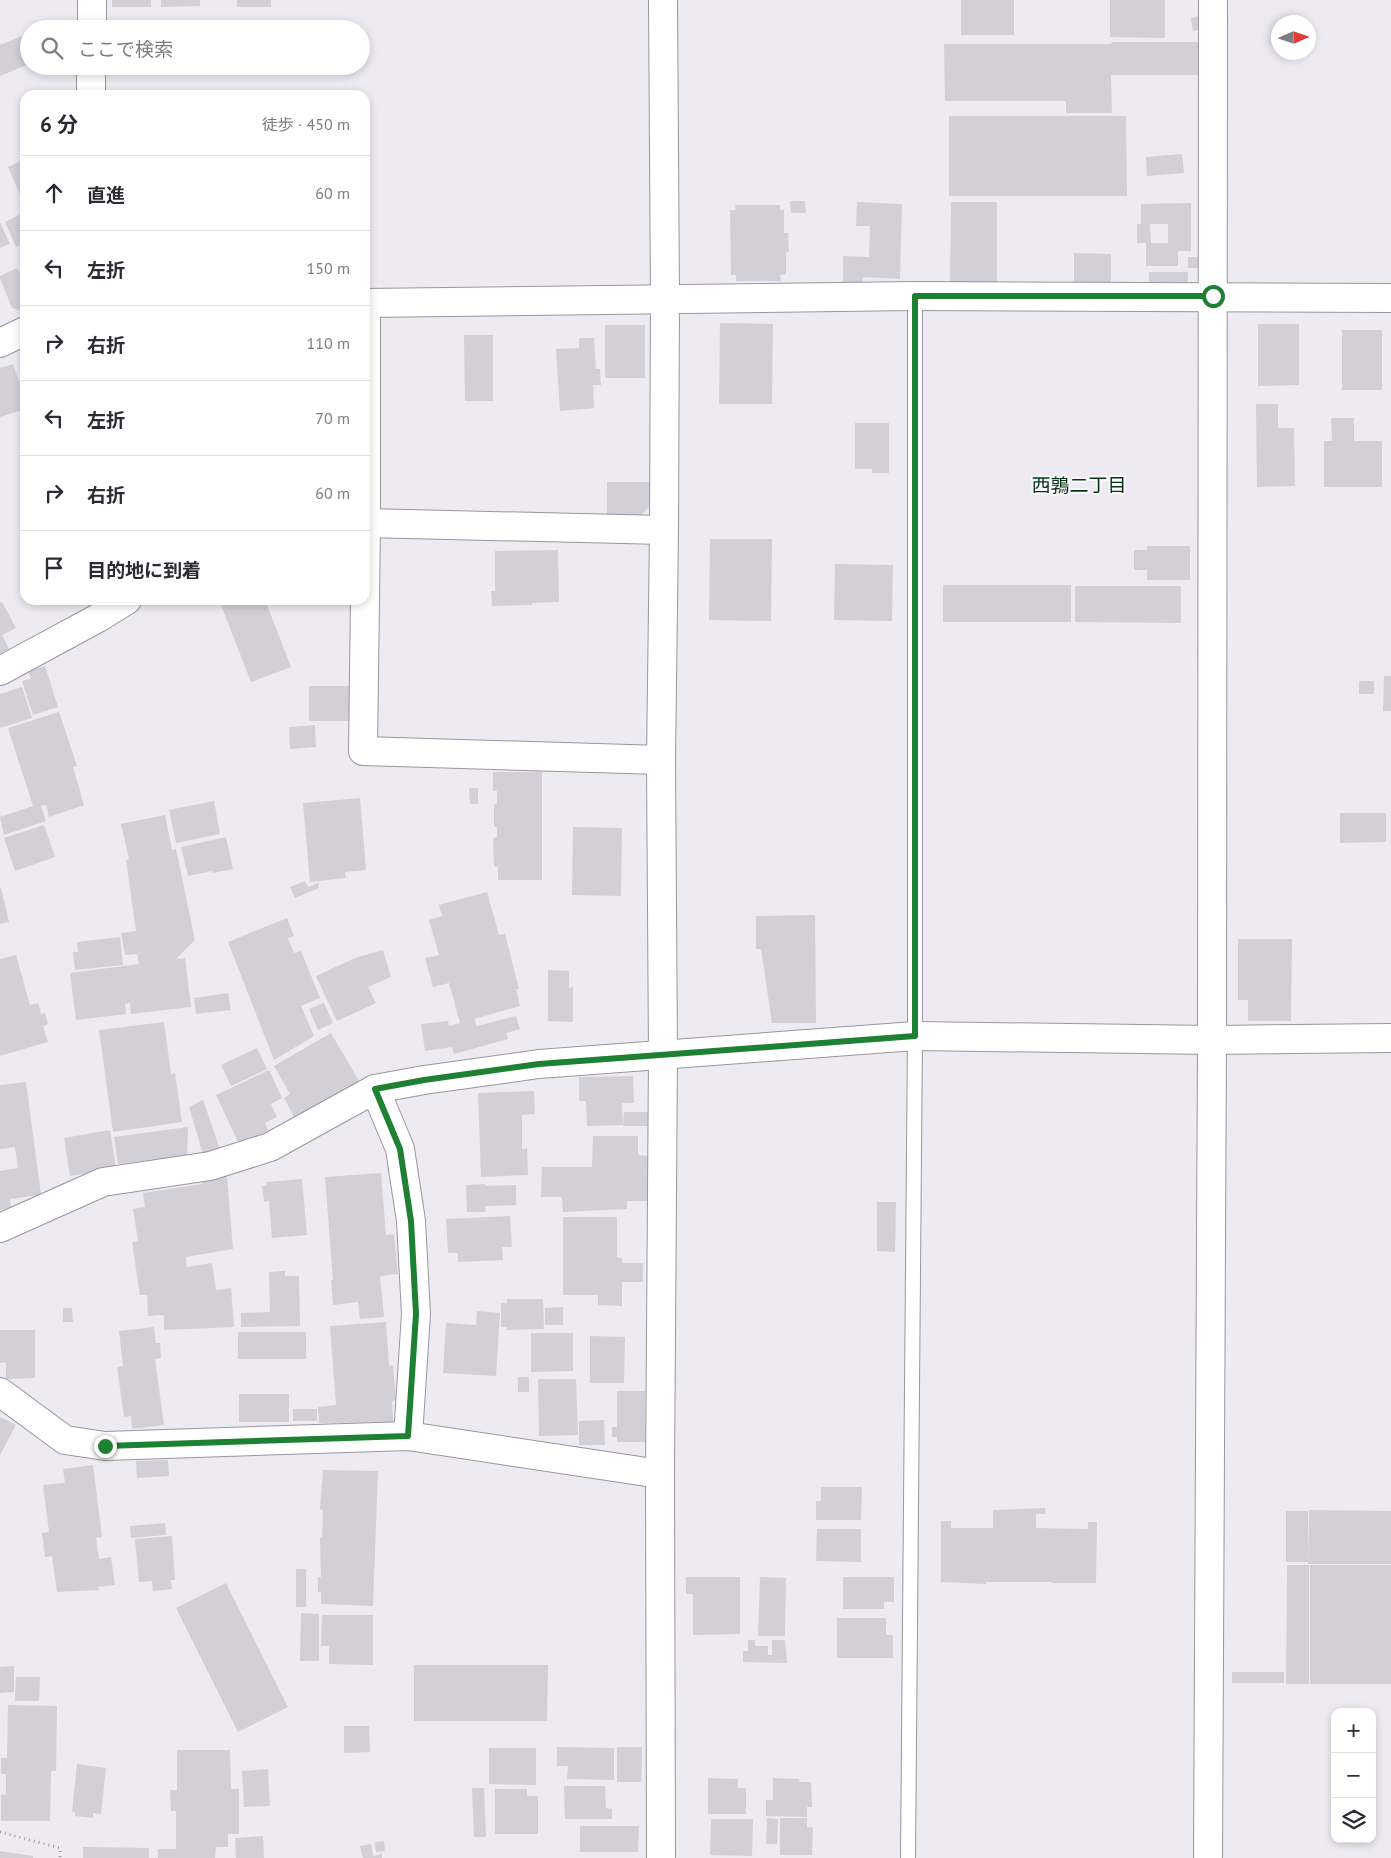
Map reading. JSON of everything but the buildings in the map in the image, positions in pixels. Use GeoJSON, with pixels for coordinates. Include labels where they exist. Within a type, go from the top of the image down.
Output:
{"type":"FeatureCollection","features":[{"type":"Feature","properties":{"kind":"street"},"geometry":{"type":"LineString","coordinates":[[92,0],[92,20]]}},
{"type":"Feature","properties":{"kind":"street"},"geometry":{"type":"LineString","coordinates":[[661,1858],[660,1474],[663,1055],[661,760],[665,298],[663,0]]}},
{"type":"Feature","properties":{"kind":"street"},"geometry":{"type":"LineString","coordinates":[[1208,1858],[1212,1040],[1213,0]]}},
{"type":"Feature","properties":{"kind":"street"},"geometry":{"type":"LineString","coordinates":[[91,75],[91,90]]}},
{"type":"Feature","properties":{"kind":"street"},"geometry":{"type":"LineString","coordinates":[[370,302],[915,296],[1391,298]]}},
{"type":"Feature","properties":{"kind":"street"},"geometry":{"type":"LineString","coordinates":[[0,343],[20,333]]}},
{"type":"Feature","properties":{"kind":"street"},"geometry":{"type":"LineString","coordinates":[[370,523],[664,530]]}},
{"type":"Feature","properties":{"kind":"street"},"geometry":{"type":"LineString","coordinates":[[0,671],[97,609],[110,605]]}},
{"type":"Feature","properties":{"kind":"street"},"geometry":{"type":"LineString","coordinates":[[365,605],[363,751],[661,760]]}},
{"type":"Feature","properties":{"kind":"street"},"geometry":{"type":"LineString","coordinates":[[0,1228],[103,1182],[210,1166],[270,1147],[375,1089],[424,1080],[539,1064],[915,1036],[1212,1040],[1391,1038]]}},
{"type":"Feature","properties":{"kind":"street"},"geometry":{"type":"LineString","coordinates":[[375,1089],[400,1149],[411,1221],[416,1314],[408,1436]]}},
{"type":"Feature","properties":{"kind":"street"},"geometry":{"type":"LineString","coordinates":[[0,1392],[65,1440],[105,1446],[408,1436],[660,1474]]}},
{"type":"Feature","properties":{"kind":"lane"},"geometry":{"type":"LineString","coordinates":[[908,1858],[915,1036],[915,296]]}},
{"type":"Feature","properties":{"kind":"path"},"geometry":{"type":"LineString","coordinates":[[0,1832],[60,1848],[60,1858]]}},
{"type":"Feature","properties":{"kind":"district","name":"西鶉二丁目"},"geometry":{"type":"Point","coordinates":[1079,485]}},
{"type":"Feature","properties":{"kind":"route"},"geometry":{"type":"LineString","coordinates":[[105,1446],[408,1436],[416,1314],[411,1221],[400,1149],[375,1089],[424,1080],[539,1064],[915,1036],[915,296],[1213,296]]}}]}
